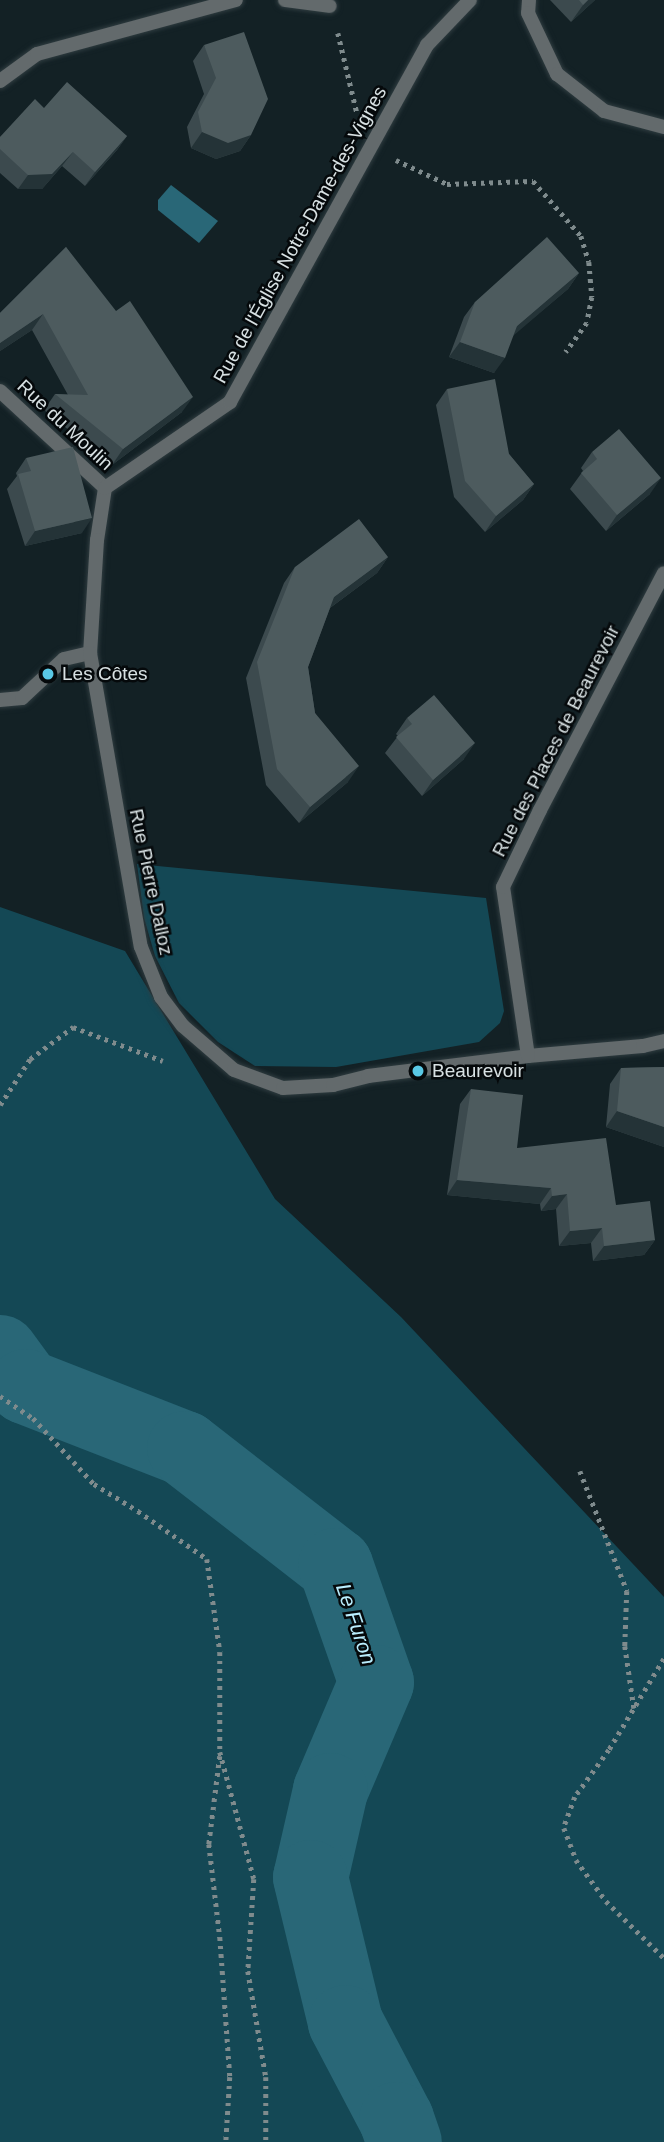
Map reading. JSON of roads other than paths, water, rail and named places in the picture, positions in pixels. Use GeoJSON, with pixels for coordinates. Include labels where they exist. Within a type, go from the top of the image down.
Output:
{"type":"FeatureCollection","features":[{"type":"Feature","properties":{"kind":"street"},"geometry":{"type":"LineString","coordinates":[[0,81],[37,54],[236,0]]}},
{"type":"Feature","properties":{"kind":"street"},"geometry":{"type":"LineString","coordinates":[[285,0],[330,6]]}},
{"type":"Feature","properties":{"kind":"street","name":"Rue de l'Église Notre-Dame-des-Vignes"},"geometry":{"type":"LineString","coordinates":[[105,488],[230,402],[427,46],[470,0]]}},
{"type":"Feature","properties":{"kind":"street"},"geometry":{"type":"LineString","coordinates":[[529,0],[528,13],[557,74],[604,111],[664,127]]}},
{"type":"Feature","properties":{"kind":"street","name":"Rue du Moulin"},"geometry":{"type":"LineString","coordinates":[[0,391],[105,488]]}},
{"type":"Feature","properties":{"kind":"street","name":"Rue Pierre Dalloz"},"geometry":{"type":"LineString","coordinates":[[105,488],[97,540],[90,653],[141,947],[160,997],[183,1026],[234,1070],[283,1088],[333,1084],[368,1076],[528,1056],[643,1046],[664,1041]]}},
{"type":"Feature","properties":{"kind":"street","name":"Rue des Places de Beaurevoir"},"geometry":{"type":"LineString","coordinates":[[528,1056],[503,887],[540,810],[664,573]]}},
{"type":"Feature","properties":{"kind":"street"},"geometry":{"type":"LineString","coordinates":[[0,700],[22,698],[64,659],[90,653]]}},
{"type":"Feature","properties":{"kind":"waterway","name":"Le Furon"},"geometry":{"type":"LineString","coordinates":[[0,1352],[25,1386],[184,1448],[335,1565],[376,1682],[330,1790],[310,1877],[345,2022],[396,2119],[404,2142]]}},
{"type":"Feature","properties":{"kind":"place","name":"Les Côtes"},"geometry":{"type":"Point","coordinates":[48,674]}},
{"type":"Feature","properties":{"kind":"place","name":"Beaurevoir"},"geometry":{"type":"Point","coordinates":[418,1071]}}]}
